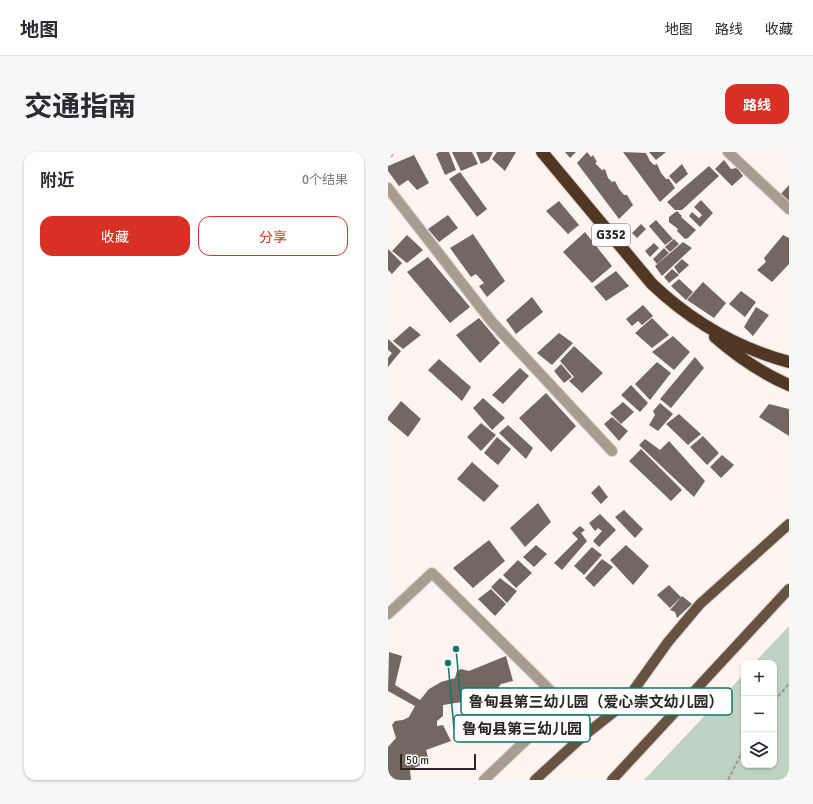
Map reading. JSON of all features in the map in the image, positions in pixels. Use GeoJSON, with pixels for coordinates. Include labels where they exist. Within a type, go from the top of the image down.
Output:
{"type":"FeatureCollection","features":[{"type":"Feature","properties":{"kind":"highway","name":"G352"},"geometry":{"type":"LineString","coordinates":[[542,152],[652,284],[745,362],[789,385]]}},
{"type":"Feature","properties":{"kind":"highway","name":"G352"},"geometry":{"type":"LineString","coordinates":[[685,312],[729,340],[751,350],[789,362]]}},
{"type":"Feature","properties":{"kind":"main road"},"geometry":{"type":"LineString","coordinates":[[535,780],[581,738],[615,711],[633,691],[668,642],[700,604],[789,524]]}},
{"type":"Feature","properties":{"kind":"main road"},"geometry":{"type":"LineString","coordinates":[[612,780],[789,589]]}},
{"type":"Feature","properties":{"kind":"street"},"geometry":{"type":"LineString","coordinates":[[728,152],[789,209]]}},
{"type":"Feature","properties":{"kind":"street"},"geometry":{"type":"LineString","coordinates":[[388,188],[492,322],[612,451]]}},
{"type":"Feature","properties":{"kind":"street"},"geometry":{"type":"LineString","coordinates":[[388,614],[432,573],[564,704],[484,780]]}},
{"type":"Feature","properties":{"kind":"path"},"geometry":{"type":"LineString","coordinates":[[777,698],[789,684]]}},
{"type":"Feature","properties":{"kind":"path"},"geometry":{"type":"LineString","coordinates":[[728,780],[741,754]]}},
{"type":"Feature","properties":{"kind":"green space"},"geometry":{"type":"Polygon","coordinates":[[[789,626],[789,780],[644,780],[741,677],[741,768],[777,768],[777,660],[757,660],[789,626]]]}},
{"type":"Feature","properties":{"kind":"building"},"geometry":{"type":"Polygon","coordinates":[[[439,152],[449,152],[456,170],[445,175],[436,154],[439,152]]]}},
{"type":"Feature","properties":{"kind":"building"},"geometry":{"type":"Polygon","coordinates":[[[452,152],[472,152],[478,164],[461,171],[452,152]]]}},
{"type":"Feature","properties":{"kind":"building"},"geometry":{"type":"Polygon","coordinates":[[[476,152],[493,152],[489,160],[481,164],[476,152]]]}},
{"type":"Feature","properties":{"kind":"building"},"geometry":{"type":"Polygon","coordinates":[[[497,152],[516,152],[505,171],[492,159],[497,152]]]}},
{"type":"Feature","properties":{"kind":"building"},"geometry":{"type":"Polygon","coordinates":[[[565,152],[576,152],[570,158],[565,152]]]}},
{"type":"Feature","properties":{"kind":"building"},"geometry":{"type":"Polygon","coordinates":[[[587,152],[591,157],[593,155],[597,162],[595,163],[602,170],[605,169],[608,178],[612,182],[615,181],[619,189],[624,195],[627,195],[633,205],[619,219],[577,163],[587,152]]]}},
{"type":"Feature","properties":{"kind":"building"},"geometry":{"type":"Polygon","coordinates":[[[623,152],[646,153],[650,161],[654,165],[657,164],[661,173],[666,179],[669,179],[675,188],[660,202],[623,152]]]}},
{"type":"Feature","properties":{"kind":"building"},"geometry":{"type":"Polygon","coordinates":[[[649,152],[666,152],[656,160],[649,152]]]}},
{"type":"Feature","properties":{"kind":"building"},"geometry":{"type":"Polygon","coordinates":[[[414,155],[429,183],[417,190],[408,180],[399,186],[388,171],[388,166],[414,155]]]}},
{"type":"Feature","properties":{"kind":"building"},"geometry":{"type":"Polygon","coordinates":[[[724,160],[731,169],[737,168],[743,176],[732,186],[715,169],[724,160]]]}},
{"type":"Feature","properties":{"kind":"building"},"geometry":{"type":"Polygon","coordinates":[[[682,164],[688,174],[676,184],[669,176],[682,164]]]}},
{"type":"Feature","properties":{"kind":"building"},"geometry":{"type":"Polygon","coordinates":[[[709,166],[719,176],[682,210],[675,210],[667,202],[709,166]]]}},
{"type":"Feature","properties":{"kind":"building"},"geometry":{"type":"Polygon","coordinates":[[[460,172],[487,209],[477,217],[449,179],[460,172]]]}},
{"type":"Feature","properties":{"kind":"building"},"geometry":{"type":"Polygon","coordinates":[[[789,185],[789,206],[779,196],[789,185]]]}},
{"type":"Feature","properties":{"kind":"building"},"geometry":{"type":"Polygon","coordinates":[[[701,200],[713,213],[700,227],[689,216],[692,212],[699,218],[702,215],[694,207],[701,200]]]}},
{"type":"Feature","properties":{"kind":"building"},"geometry":{"type":"Polygon","coordinates":[[[559,201],[579,225],[568,234],[546,211],[559,201]]]}},
{"type":"Feature","properties":{"kind":"building"},"geometry":{"type":"Polygon","coordinates":[[[677,211],[682,216],[681,217],[696,230],[688,238],[685,239],[677,231],[678,229],[669,222],[669,217],[677,211]]]}},
{"type":"Feature","properties":{"kind":"building"},"geometry":{"type":"Polygon","coordinates":[[[448,215],[458,228],[439,242],[428,229],[448,215]]]}},
{"type":"Feature","properties":{"kind":"building"},"geometry":{"type":"Polygon","coordinates":[[[656,220],[673,239],[665,245],[649,226],[656,220]]]}},
{"type":"Feature","properties":{"kind":"building"},"geometry":{"type":"Polygon","coordinates":[[[641,224],[646,229],[637,238],[632,233],[641,224]]]}},
{"type":"Feature","properties":{"kind":"building"},"geometry":{"type":"Polygon","coordinates":[[[585,232],[612,266],[592,283],[563,252],[585,232]]]}},
{"type":"Feature","properties":{"kind":"building"},"geometry":{"type":"Polygon","coordinates":[[[473,234],[505,281],[487,297],[479,286],[484,283],[476,274],[471,277],[450,248],[473,234]]]}},
{"type":"Feature","properties":{"kind":"building"},"geometry":{"type":"Polygon","coordinates":[[[407,235],[423,250],[407,263],[392,251],[407,235]]]}},
{"type":"Feature","properties":{"kind":"building"},"geometry":{"type":"Polygon","coordinates":[[[783,235],[789,238],[789,264],[772,282],[757,270],[766,262],[764,258],[783,235]]]}},
{"type":"Feature","properties":{"kind":"building"},"geometry":{"type":"Polygon","coordinates":[[[674,239],[679,244],[670,252],[665,247],[674,239]]]}},
{"type":"Feature","properties":{"kind":"building"},"geometry":{"type":"Polygon","coordinates":[[[683,242],[692,248],[662,276],[655,266],[683,242]]]}},
{"type":"Feature","properties":{"kind":"building"},"geometry":{"type":"Polygon","coordinates":[[[654,243],[659,248],[650,257],[645,251],[654,243]]]}},
{"type":"Feature","properties":{"kind":"building"},"geometry":{"type":"Polygon","coordinates":[[[664,248],[669,253],[657,264],[653,259],[664,248]]]}},
{"type":"Feature","properties":{"kind":"building"},"geometry":{"type":"Polygon","coordinates":[[[388,249],[402,263],[392,274],[388,270],[388,249]]]}},
{"type":"Feature","properties":{"kind":"building"},"geometry":{"type":"Polygon","coordinates":[[[428,257],[470,307],[450,323],[407,272],[428,257]]]}},
{"type":"Feature","properties":{"kind":"building"},"geometry":{"type":"Polygon","coordinates":[[[682,259],[689,265],[679,274],[674,267],[682,259]]]}},
{"type":"Feature","properties":{"kind":"building"},"geometry":{"type":"Polygon","coordinates":[[[672,269],[679,275],[669,283],[664,277],[672,269]]]}},
{"type":"Feature","properties":{"kind":"building"},"geometry":{"type":"Polygon","coordinates":[[[616,271],[629,286],[606,301],[594,287],[616,271]]]}},
{"type":"Feature","properties":{"kind":"building"},"geometry":{"type":"Polygon","coordinates":[[[679,279],[693,292],[686,300],[671,286],[679,279]]]}},
{"type":"Feature","properties":{"kind":"building"},"geometry":{"type":"Polygon","coordinates":[[[703,282],[726,303],[714,318],[687,300],[703,282]]]}},
{"type":"Feature","properties":{"kind":"building"},"geometry":{"type":"Polygon","coordinates":[[[741,291],[756,302],[745,317],[729,304],[741,291]]]}},
{"type":"Feature","properties":{"kind":"building"},"geometry":{"type":"Polygon","coordinates":[[[532,297],[543,312],[516,334],[506,320],[532,297]]]}},
{"type":"Feature","properties":{"kind":"building"},"geometry":{"type":"Polygon","coordinates":[[[643,305],[653,316],[642,325],[638,321],[632,326],[626,319],[643,305]]]}},
{"type":"Feature","properties":{"kind":"building"},"geometry":{"type":"Polygon","coordinates":[[[756,307],[769,315],[753,336],[744,327],[756,307]]]}},
{"type":"Feature","properties":{"kind":"building"},"geometry":{"type":"Polygon","coordinates":[[[479,318],[500,343],[480,363],[456,335],[479,318]]]}},
{"type":"Feature","properties":{"kind":"building"},"geometry":{"type":"Polygon","coordinates":[[[652,318],[669,335],[652,348],[635,333],[652,318]]]}},
{"type":"Feature","properties":{"kind":"building"},"geometry":{"type":"Polygon","coordinates":[[[410,326],[421,335],[403,349],[393,341],[410,326]]]}},
{"type":"Feature","properties":{"kind":"building"},"geometry":{"type":"Polygon","coordinates":[[[559,333],[573,343],[552,365],[537,353],[559,333]]]}},
{"type":"Feature","properties":{"kind":"building"},"geometry":{"type":"Polygon","coordinates":[[[673,336],[690,352],[674,370],[652,352],[673,336]]]}},
{"type":"Feature","properties":{"kind":"building"},"geometry":{"type":"Polygon","coordinates":[[[388,339],[401,351],[388,367],[388,358],[392,353],[388,350],[388,339]]]}},
{"type":"Feature","properties":{"kind":"building"},"geometry":{"type":"Polygon","coordinates":[[[574,346],[603,373],[582,393],[569,381],[574,377],[560,361],[574,346]]]}},
{"type":"Feature","properties":{"kind":"building"},"geometry":{"type":"Polygon","coordinates":[[[695,357],[704,368],[671,408],[660,399],[695,357]]]}},
{"type":"Feature","properties":{"kind":"building"},"geometry":{"type":"Polygon","coordinates":[[[439,359],[471,387],[462,401],[428,370],[439,359]]]}},
{"type":"Feature","properties":{"kind":"building"},"geometry":{"type":"Polygon","coordinates":[[[657,362],[671,373],[650,400],[635,384],[657,362]]]}},
{"type":"Feature","properties":{"kind":"building"},"geometry":{"type":"Polygon","coordinates":[[[561,364],[572,377],[564,383],[554,371],[561,364]]]}},
{"type":"Feature","properties":{"kind":"building"},"geometry":{"type":"Polygon","coordinates":[[[520,368],[529,376],[503,404],[492,395],[520,368]]]}},
{"type":"Feature","properties":{"kind":"building"},"geometry":{"type":"Polygon","coordinates":[[[631,385],[648,403],[640,412],[621,395],[631,385]]]}},
{"type":"Feature","properties":{"kind":"building"},"geometry":{"type":"Polygon","coordinates":[[[546,393],[576,426],[551,452],[519,418],[546,393]]]}},
{"type":"Feature","properties":{"kind":"building"},"geometry":{"type":"Polygon","coordinates":[[[483,398],[505,418],[492,430],[473,408],[483,398]]]}},
{"type":"Feature","properties":{"kind":"building"},"geometry":{"type":"Polygon","coordinates":[[[401,401],[421,419],[408,437],[388,420],[388,417],[401,401]]]}},
{"type":"Feature","properties":{"kind":"building"},"geometry":{"type":"Polygon","coordinates":[[[623,402],[634,412],[621,424],[610,413],[623,402]]]}},
{"type":"Feature","properties":{"kind":"building"},"geometry":{"type":"Polygon","coordinates":[[[660,403],[673,414],[658,431],[649,425],[655,415],[653,411],[660,403]]]}},
{"type":"Feature","properties":{"kind":"building"},"geometry":{"type":"Polygon","coordinates":[[[769,404],[789,409],[789,436],[759,417],[769,404]]]}},
{"type":"Feature","properties":{"kind":"building"},"geometry":{"type":"Polygon","coordinates":[[[679,414],[701,434],[688,445],[666,424],[679,414]]]}},
{"type":"Feature","properties":{"kind":"building"},"geometry":{"type":"Polygon","coordinates":[[[612,417],[628,431],[619,441],[604,424],[612,417]]]}},
{"type":"Feature","properties":{"kind":"building"},"geometry":{"type":"Polygon","coordinates":[[[481,423],[496,435],[481,451],[467,437],[481,423]]]}},
{"type":"Feature","properties":{"kind":"building"},"geometry":{"type":"Polygon","coordinates":[[[508,425],[533,448],[526,459],[499,433],[508,425]]]}},
{"type":"Feature","properties":{"kind":"building"},"geometry":{"type":"Polygon","coordinates":[[[703,436],[719,453],[707,465],[690,447],[703,436]]]}},
{"type":"Feature","properties":{"kind":"building"},"geometry":{"type":"Polygon","coordinates":[[[497,437],[511,449],[498,465],[484,453],[497,437]]]}},
{"type":"Feature","properties":{"kind":"building"},"geometry":{"type":"Polygon","coordinates":[[[645,439],[660,450],[669,441],[705,481],[694,497],[639,445],[645,439]]]}},
{"type":"Feature","properties":{"kind":"building"},"geometry":{"type":"Polygon","coordinates":[[[641,449],[682,490],[671,501],[629,461],[641,449]]]}},
{"type":"Feature","properties":{"kind":"building"},"geometry":{"type":"Polygon","coordinates":[[[722,455],[734,465],[721,478],[710,467],[722,455]]]}},
{"type":"Feature","properties":{"kind":"building"},"geometry":{"type":"Polygon","coordinates":[[[472,462],[499,486],[484,502],[457,479],[472,462]]]}},
{"type":"Feature","properties":{"kind":"building"},"geometry":{"type":"Polygon","coordinates":[[[599,485],[608,497],[601,504],[591,493],[599,485]]]}},
{"type":"Feature","properties":{"kind":"building"},"geometry":{"type":"Polygon","coordinates":[[[538,503],[551,522],[525,547],[510,528],[538,503]]]}},
{"type":"Feature","properties":{"kind":"building"},"geometry":{"type":"Polygon","coordinates":[[[624,510],[643,529],[635,538],[615,517],[624,510]]]}},
{"type":"Feature","properties":{"kind":"building"},"geometry":{"type":"Polygon","coordinates":[[[600,514],[616,530],[599,547],[593,541],[602,531],[598,528],[595,531],[589,523],[600,514]]]}},
{"type":"Feature","properties":{"kind":"building"},"geometry":{"type":"Polygon","coordinates":[[[580,526],[585,530],[581,533],[587,541],[562,570],[554,563],[578,539],[572,533],[580,526]]]}},
{"type":"Feature","properties":{"kind":"building"},"geometry":{"type":"Polygon","coordinates":[[[489,540],[505,561],[473,588],[453,568],[489,540]]]}},
{"type":"Feature","properties":{"kind":"building"},"geometry":{"type":"Polygon","coordinates":[[[536,545],[547,554],[534,567],[523,557],[536,545]]]}},
{"type":"Feature","properties":{"kind":"building"},"geometry":{"type":"Polygon","coordinates":[[[626,545],[649,566],[633,585],[610,560],[626,545]]]}},
{"type":"Feature","properties":{"kind":"building"},"geometry":{"type":"Polygon","coordinates":[[[592,547],[602,555],[584,575],[574,566],[592,547]]]}},
{"type":"Feature","properties":{"kind":"building"},"geometry":{"type":"Polygon","coordinates":[[[602,559],[613,567],[594,587],[585,578],[602,559]]]}},
{"type":"Feature","properties":{"kind":"building"},"geometry":{"type":"Polygon","coordinates":[[[518,560],[532,573],[516,588],[503,575],[518,560]]]}},
{"type":"Feature","properties":{"kind":"building"},"geometry":{"type":"Polygon","coordinates":[[[500,578],[517,591],[507,603],[491,587],[500,578]]]}},
{"type":"Feature","properties":{"kind":"building"},"geometry":{"type":"Polygon","coordinates":[[[669,585],[681,597],[670,608],[657,595],[669,585]]]}},
{"type":"Feature","properties":{"kind":"building"},"geometry":{"type":"Polygon","coordinates":[[[491,589],[506,604],[495,616],[478,599],[491,589]]]}},
{"type":"Feature","properties":{"kind":"building"},"geometry":{"type":"Polygon","coordinates":[[[682,596],[692,604],[677,618],[675,612],[670,610],[682,596]]]}},
{"type":"Feature","properties":{"kind":"building"},"geometry":{"type":"Polygon","coordinates":[[[389,652],[402,656],[395,685],[420,700],[429,689],[441,682],[455,678],[457,671],[461,669],[469,671],[506,656],[513,681],[501,684],[496,690],[498,700],[481,703],[468,701],[443,705],[443,716],[437,721],[437,726],[443,725],[451,741],[426,750],[429,761],[410,770],[411,780],[388,780],[388,747],[396,738],[392,725],[395,721],[403,720],[409,717],[415,706],[388,691],[389,652]]]}},
{"type":"Feature","properties":{"kind":"place","name":"鲁甸县第三幼儿园（爱心崇文幼儿园）"},"geometry":{"type":"Point","coordinates":[456,649]}},
{"type":"Feature","properties":{"kind":"place","name":"鲁甸县第三幼儿园"},"geometry":{"type":"Point","coordinates":[448,663]}}]}
